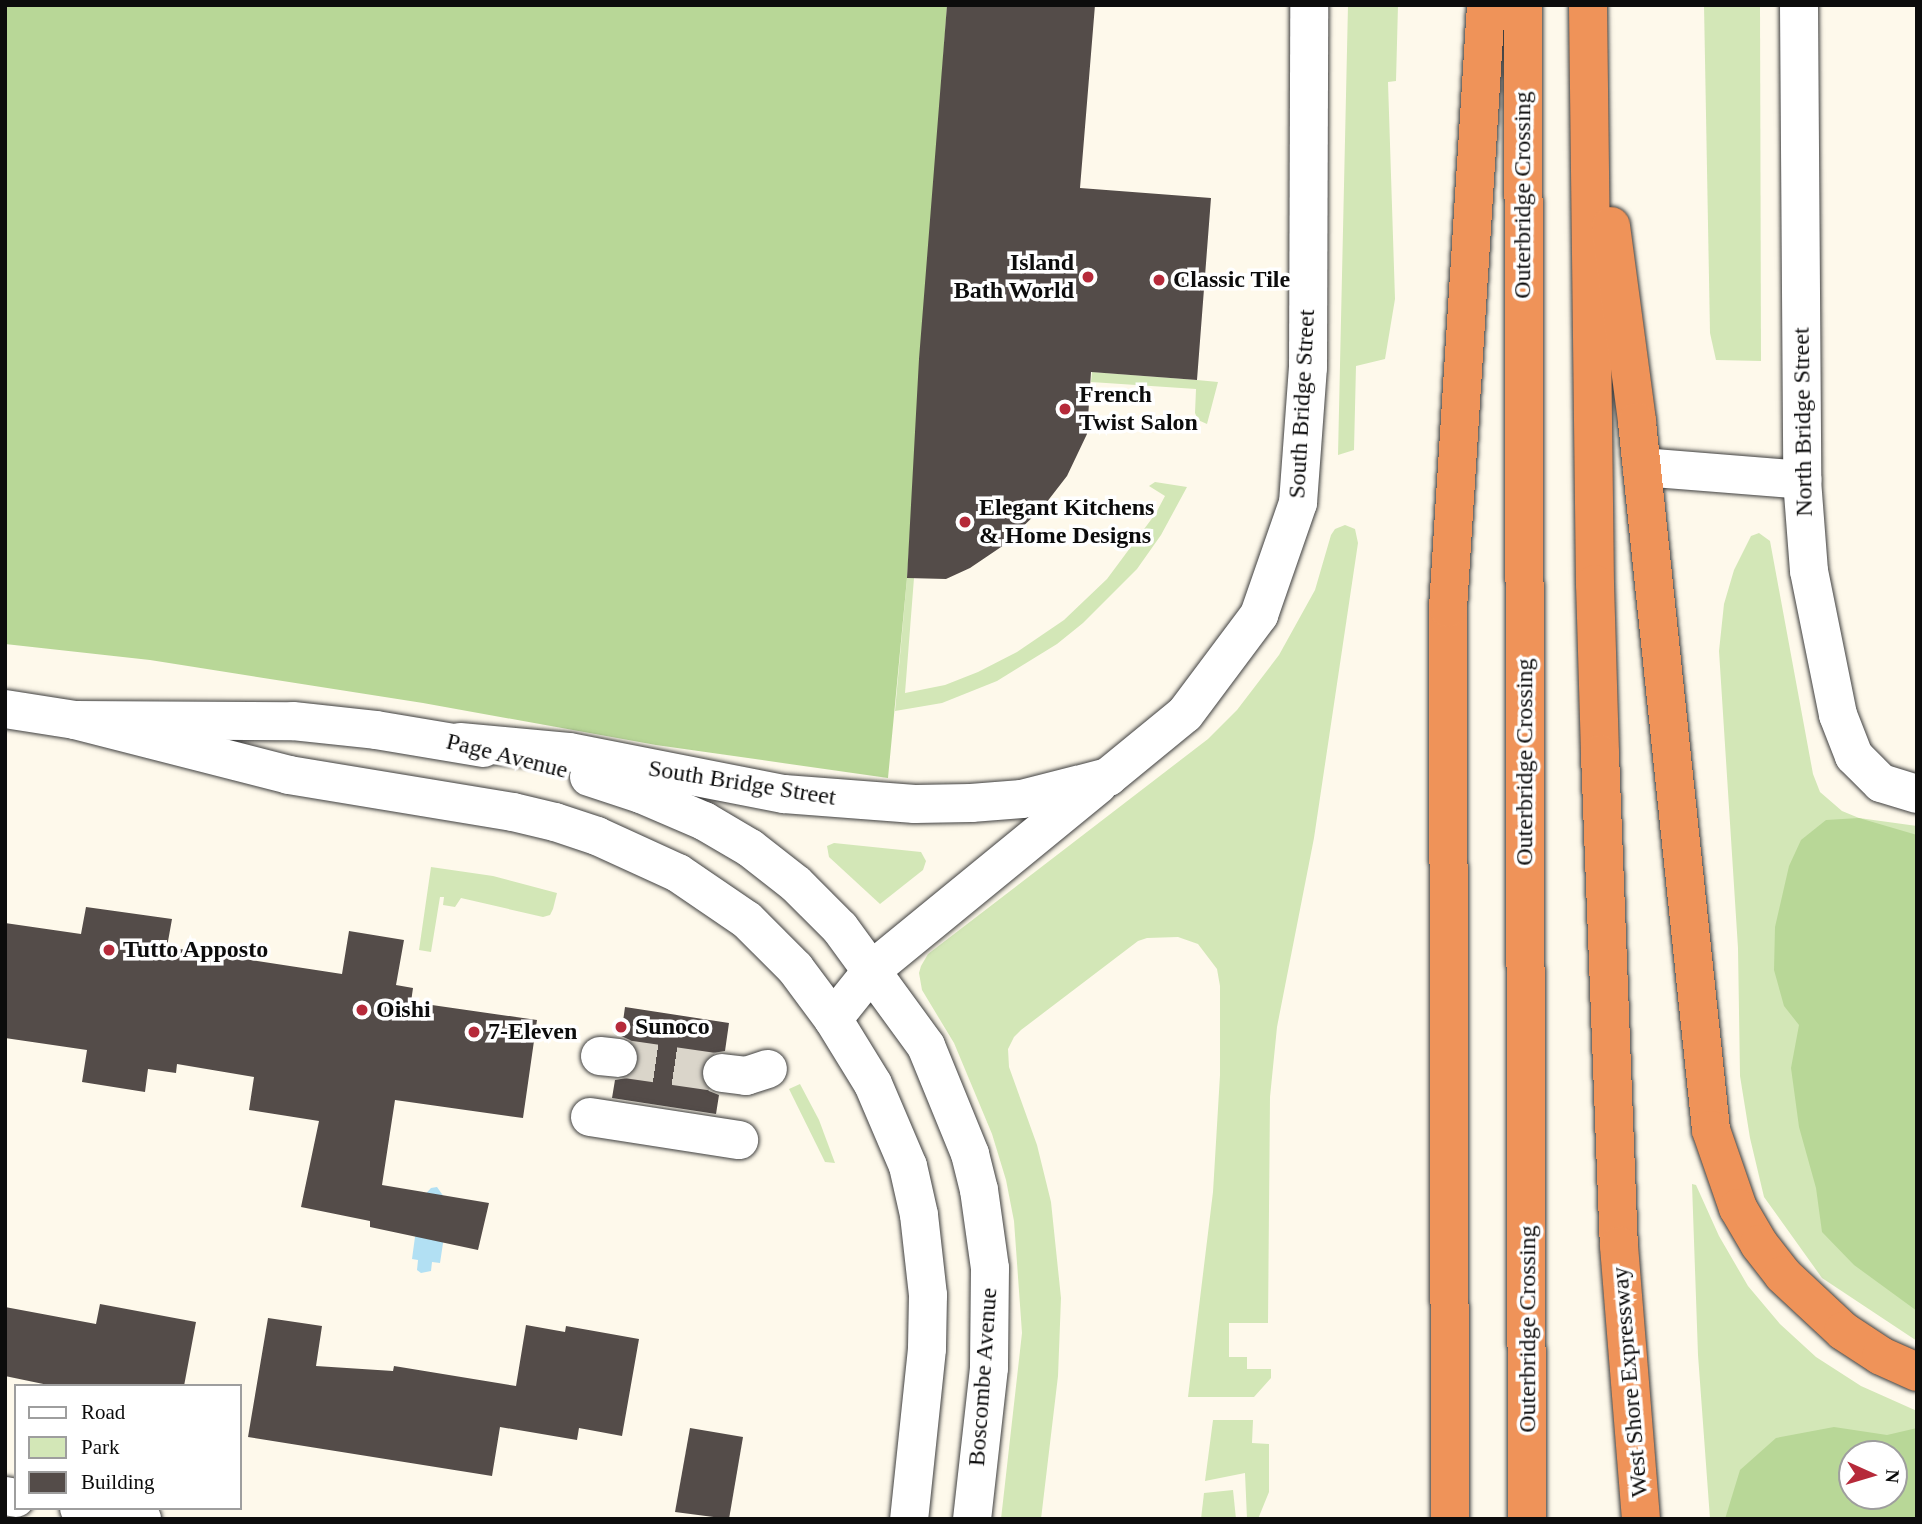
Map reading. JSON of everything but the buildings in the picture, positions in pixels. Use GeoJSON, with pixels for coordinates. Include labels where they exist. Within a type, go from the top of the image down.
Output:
{"type":"FeatureCollection","features":[{"type":"Feature","properties":{"kind":"highway"},"geometry":{"type":"LineString","coordinates":[[1450,1519],[1448,608],[1486,5]]}},
{"type":"Feature","properties":{"kind":"highway","name":"Outerbridge Crossing"},"geometry":{"type":"LineString","coordinates":[[1523,5],[1527,1519]]}},
{"type":"Feature","properties":{"kind":"highway"},"geometry":{"type":"LineString","coordinates":[[1588,5],[1595,584],[1619,1246],[1619,1519]]}},
{"type":"Feature","properties":{"kind":"highway"},"geometry":{"type":"LineString","coordinates":[[1588,49],[1642,467],[1705,1090],[1723,1171],[1738,1208],[1759,1244],[1808,1302],[1843,1331],[1881,1356],[1917,1372]]}},
{"type":"Feature","properties":{"kind":"highway"},"geometry":{"type":"LineString","coordinates":[[1426,1519],[1424,1245],[1448,1034]]}},
{"type":"Feature","properties":{"kind":"highway","name":"West Shore Expressway"},"geometry":{"type":"LineString","coordinates":[[1619,1246],[1641,1519]]}},
{"type":"Feature","properties":{"kind":"street","name":"South Bridge Street"},"geometry":{"type":"LineString","coordinates":[[833,1019],[873,969],[1185,715],[1259,615],[1298,503],[1308,368],[1309,5]]}},
{"type":"Feature","properties":{"kind":"street","name":"North Bridge Street"},"geometry":{"type":"LineString","coordinates":[[1799,5],[1802,480],[1809,571],[1846,738],[1854,756],[1881,783],[1917,794]]}},
{"type":"Feature","properties":{"kind":"street"},"geometry":{"type":"LineString","coordinates":[[1642,467],[1802,480]]}},
{"type":"Feature","properties":{"kind":"street","name":"Page Avenue"},"geometry":{"type":"LineString","coordinates":[[5,709],[75,720],[289,775],[513,812],[597,836],[678,873],[747,920],[795,968],[833,1019]]}},
{"type":"Feature","properties":{"kind":"street","name":"Page Avenue"},"geometry":{"type":"LineString","coordinates":[[75,720],[293,721],[460,742],[565,769],[641,794],[704,821],[750,848],[796,884],[841,928],[873,969]]}},
{"type":"Feature","properties":{"kind":"street","name":"South Bridge Street"},"geometry":{"type":"LineString","coordinates":[[460,742],[569,752],[784,794],[915,804],[1022,799],[1108,777]]}},
{"type":"Feature","properties":{"kind":"street","name":"Boscombe Avenue"},"geometry":{"type":"LineString","coordinates":[[873,969],[926,1046],[957,1117],[979,1190],[990,1268],[991,1317],[989,1368],[972,1519]]}},
{"type":"Feature","properties":{"kind":"street"},"geometry":{"type":"LineString","coordinates":[[833,1019],[873,1084],[892,1125],[908,1166],[919,1215],[928,1295],[927,1349],[909,1519]]}},
{"type":"Feature","properties":{"kind":"street"},"geometry":{"type":"LineString","coordinates":[[722,1073],[746,1076],[768,1069]]}},
{"type":"Feature","properties":{"kind":"street"},"geometry":{"type":"LineString","coordinates":[[590,1117],[739,1140]]}},
{"type":"Feature","properties":{"kind":"street"},"geometry":{"type":"LineString","coordinates":[[90,1510],[142,1519]]}},
{"type":"Feature","properties":{"kind":"green space"},"geometry":{"type":"Polygon","coordinates":[[[5,5],[947,5],[907,578],[888,778],[656,745],[423,703],[150,660],[5,644],[5,5]]]}},
{"type":"Feature","properties":{"kind":"green space"},"geometry":{"type":"Polygon","coordinates":[[[1348,5],[1398,5],[1396,81],[1388,82],[1395,299],[1385,359],[1356,366],[1354,450],[1338,455],[1348,5]]]}},
{"type":"Feature","properties":{"kind":"green space"},"geometry":{"type":"Polygon","coordinates":[[[1704,5],[1760,5],[1761,361],[1716,360],[1710,333],[1704,5]]]}},
{"type":"Feature","properties":{"kind":"green space"},"geometry":{"type":"Polygon","coordinates":[[[1092,372],[1218,382],[1207,424],[1198,420],[1195,413],[1196,389],[1091,382],[1092,372]]]}},
{"type":"Feature","properties":{"kind":"green space"},"geometry":{"type":"Polygon","coordinates":[[[1155,482],[1187,487],[1161,535],[1137,569],[1083,623],[1057,644],[997,681],[942,703],[895,711],[907,578],[914,578],[905,693],[945,685],[978,672],[1017,652],[1064,620],[1107,579],[1156,513],[1165,496],[1149,486],[1155,482]]]}},
{"type":"Feature","properties":{"kind":"green space"},"geometry":{"type":"Polygon","coordinates":[[[1345,525],[1355,529],[1358,543],[1314,838],[1277,1027],[1270,1097],[1268,1323],[1229,1323],[1229,1357],[1247,1357],[1247,1369],[1271,1369],[1271,1378],[1254,1397],[1188,1397],[1213,1192],[1220,1075],[1220,986],[1217,969],[1198,944],[1178,937],[1147,938],[1138,941],[1021,1030],[1008,1049],[1009,1067],[1037,1145],[1051,1202],[1061,1298],[1058,1376],[1041,1519],[1001,1519],[1022,1333],[1014,1221],[1006,1180],[992,1134],[954,1043],[922,990],[919,973],[921,966],[928,954],[1208,739],[1237,710],[1279,655],[1315,590],[1331,535],[1335,529],[1345,525]]]}},
{"type":"Feature","properties":{"kind":"green space"},"geometry":{"type":"Polygon","coordinates":[[[1759,533],[1770,541],[1813,774],[1820,792],[1842,811],[1859,818],[1917,826],[1917,1341],[1822,1278],[1764,1197],[1750,1138],[1740,1076],[1738,948],[1719,651],[1724,604],[1734,570],[1751,536],[1759,533]]]}},
{"type":"Feature","properties":{"kind":"green space"},"geometry":{"type":"Polygon","coordinates":[[[1859,818],[1917,835],[1917,1311],[1854,1265],[1822,1232],[1816,1188],[1799,1127],[1791,1068],[1799,1025],[1784,1006],[1774,970],[1775,927],[1789,866],[1801,840],[1826,820],[1859,818]]]}},
{"type":"Feature","properties":{"kind":"green space"},"geometry":{"type":"Polygon","coordinates":[[[834,843],[921,852],[926,861],[923,870],[880,904],[829,857],[827,846],[834,843]]]}},
{"type":"Feature","properties":{"kind":"green space"},"geometry":{"type":"Polygon","coordinates":[[[431,867],[493,876],[557,893],[553,909],[550,915],[543,917],[461,898],[455,907],[443,905],[444,897],[440,897],[431,952],[419,950],[431,867]]]}},
{"type":"Feature","properties":{"kind":"green space"},"geometry":{"type":"Polygon","coordinates":[[[800,1084],[819,1120],[835,1163],[825,1162],[789,1089],[800,1084]]]}},
{"type":"Feature","properties":{"kind":"green space"},"geometry":{"type":"Polygon","coordinates":[[[1692,1184],[1696,1185],[1719,1236],[1748,1286],[1780,1324],[1816,1357],[1861,1386],[1917,1411],[1917,1519],[1710,1519],[1698,1355],[1692,1184]]]}},
{"type":"Feature","properties":{"kind":"green space"},"geometry":{"type":"Polygon","coordinates":[[[1213,1420],[1253,1420],[1252,1443],[1269,1444],[1269,1492],[1258,1519],[1247,1519],[1245,1473],[1205,1481],[1213,1420]]]}},
{"type":"Feature","properties":{"kind":"green space"},"geometry":{"type":"Polygon","coordinates":[[[1834,1427],[1887,1435],[1917,1428],[1917,1519],[1725,1519],[1740,1470],[1776,1438],[1834,1427]]]}},
{"type":"Feature","properties":{"kind":"green space"},"geometry":{"type":"Polygon","coordinates":[[[1233,1490],[1236,1519],[1201,1519],[1204,1493],[1233,1490]]]}},
{"type":"Feature","properties":{"kind":"water"},"geometry":{"type":"Polygon","coordinates":[[[437,1187],[449,1204],[440,1263],[432,1262],[431,1271],[421,1273],[417,1270],[418,1260],[412,1259],[420,1200],[431,1188],[437,1187]]]}},
{"type":"Feature","properties":{"kind":"tunnel"},"geometry":{"type":"LineString","coordinates":[[618,1058],[722,1073]]}},
{"type":"Feature","properties":{"kind":"place","name":"Island Bath World"},"geometry":{"type":"Point","coordinates":[1088,277]}},
{"type":"Feature","properties":{"kind":"place","name":"Classic Tile"},"geometry":{"type":"Point","coordinates":[1159,280]}},
{"type":"Feature","properties":{"kind":"place","name":"French Twist Salon"},"geometry":{"type":"Point","coordinates":[1065,409]}},
{"type":"Feature","properties":{"kind":"place","name":"Elegant Kitchens & Home Designs"},"geometry":{"type":"Point","coordinates":[965,522]}},
{"type":"Feature","properties":{"kind":"place","name":"Tutto Apposto"},"geometry":{"type":"Point","coordinates":[109,950]}},
{"type":"Feature","properties":{"kind":"place","name":"Oishi"},"geometry":{"type":"Point","coordinates":[362,1010]}},
{"type":"Feature","properties":{"kind":"place","name":"Sunoco"},"geometry":{"type":"Point","coordinates":[621,1027]}},
{"type":"Feature","properties":{"kind":"place","name":"7-Eleven"},"geometry":{"type":"Point","coordinates":[474,1032]}}]}
